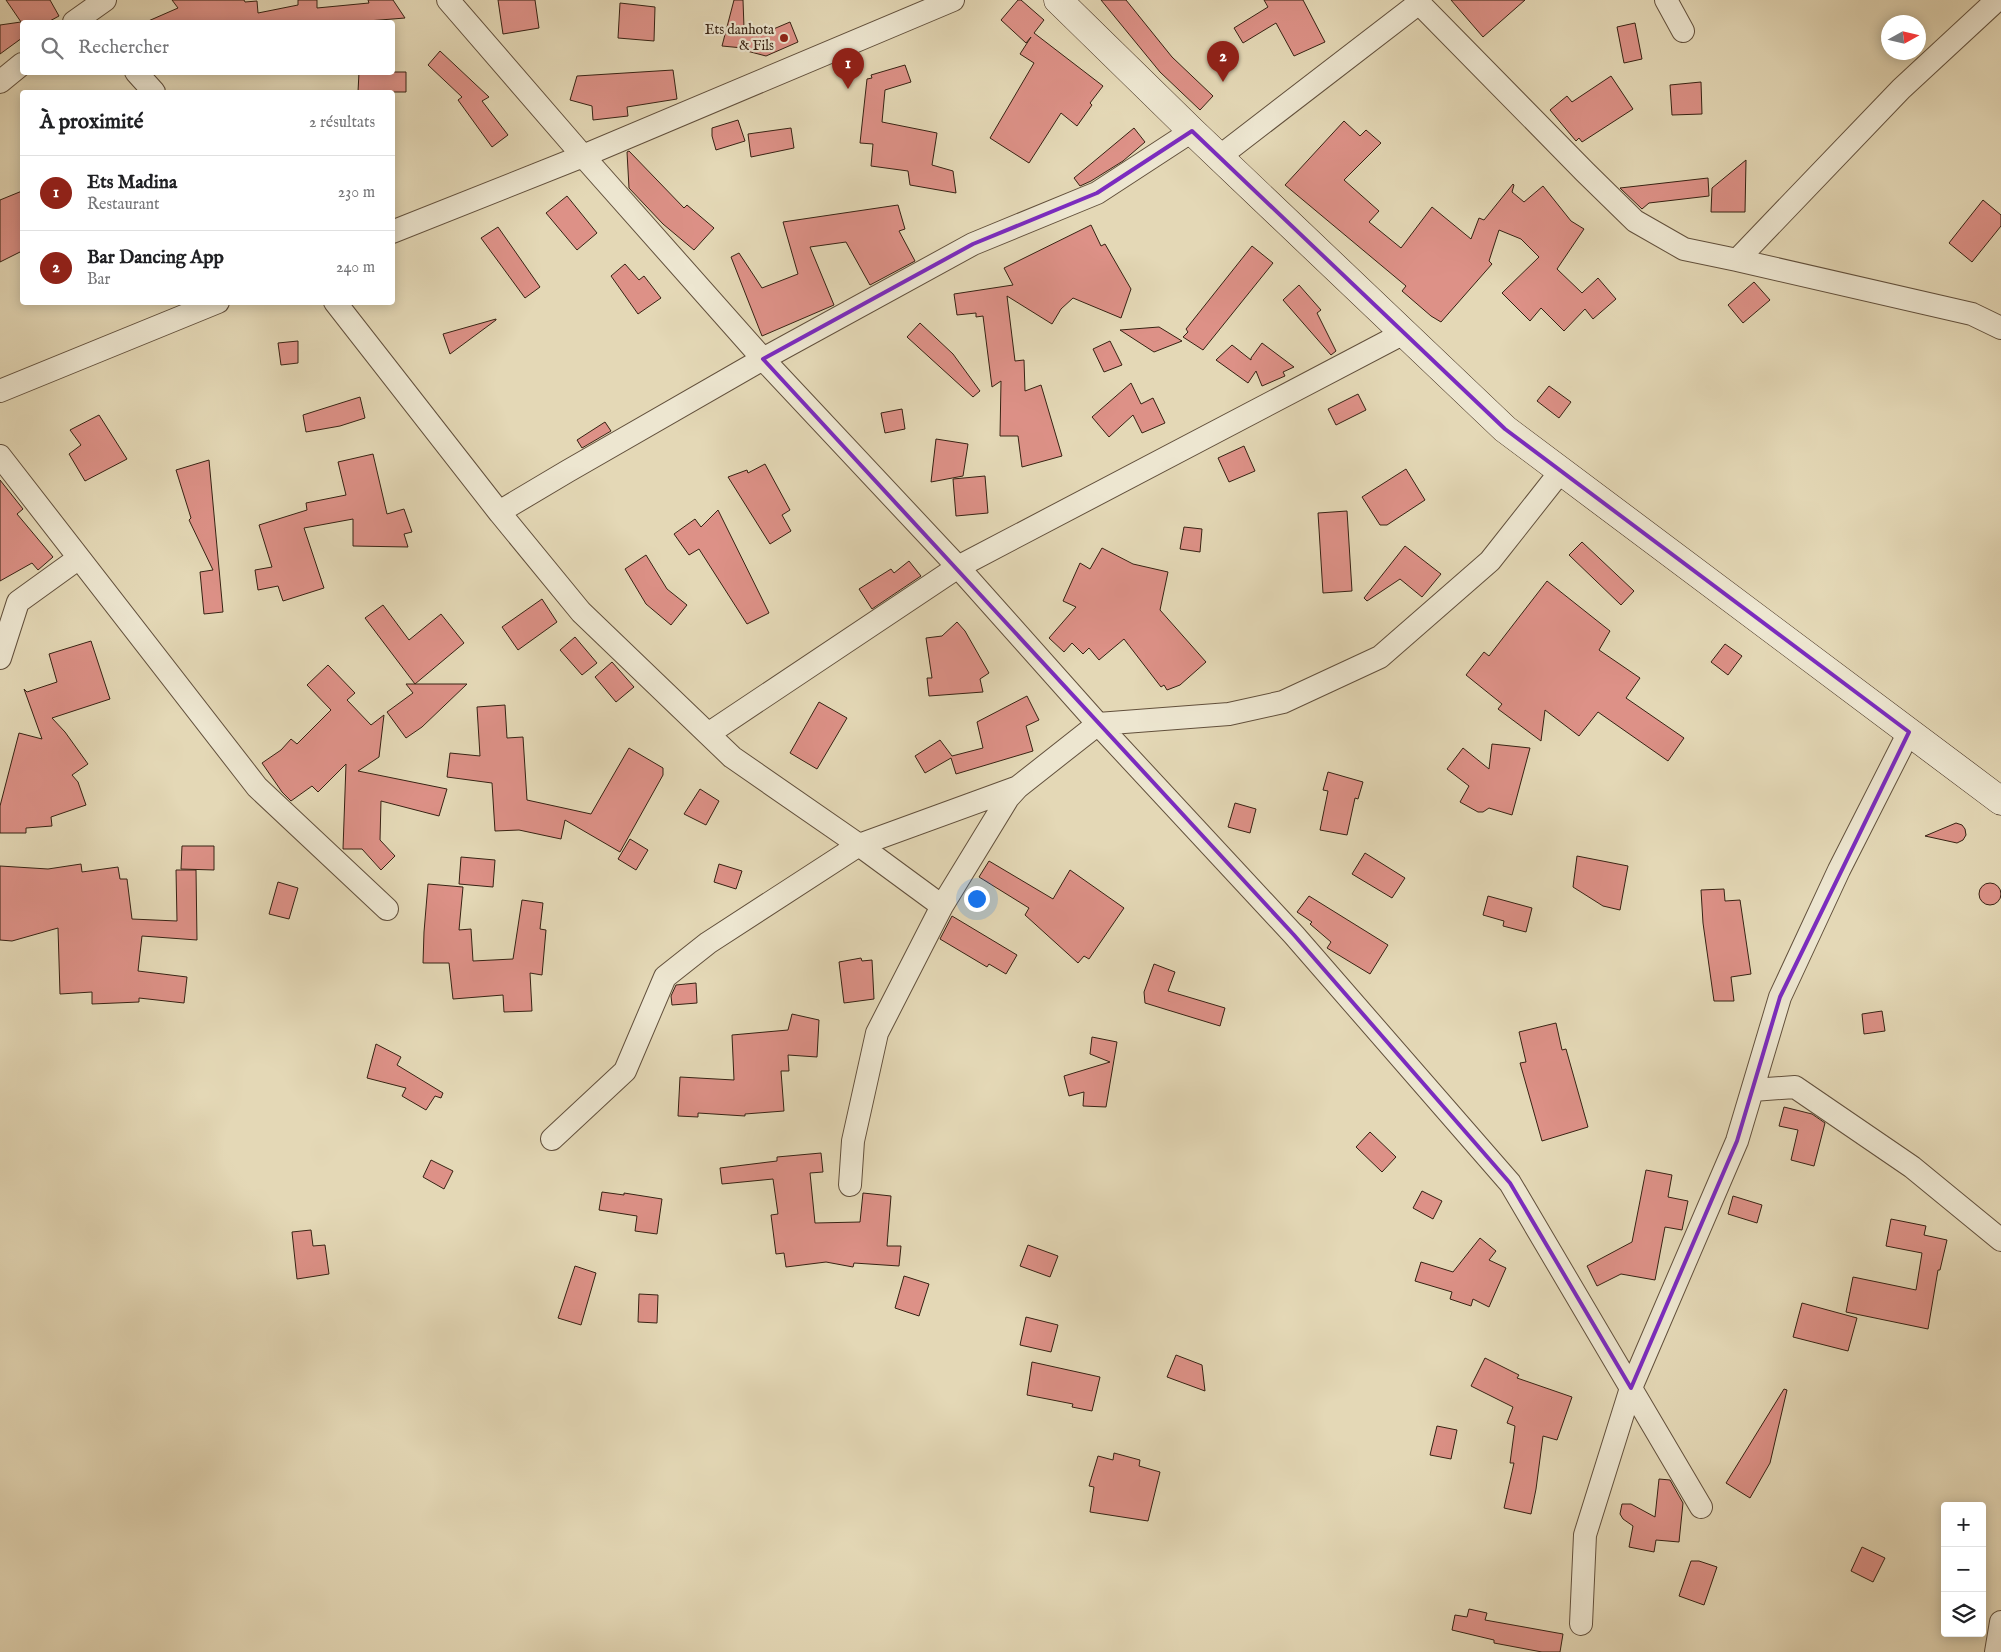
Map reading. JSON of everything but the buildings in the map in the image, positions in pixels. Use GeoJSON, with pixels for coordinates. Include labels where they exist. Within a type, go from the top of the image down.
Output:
{"type":"FeatureCollection","features":[{"type":"Feature","properties":{"kind":"street"},"geometry":{"type":"LineString","coordinates":[[82,14],[105,0]]}},
{"type":"Feature","properties":{"kind":"street"},"geometry":{"type":"LineString","coordinates":[[448,0],[763,359],[958,567],[1170,804],[1294,935],[1510,1183],[1701,1507]]}},
{"type":"Feature","properties":{"kind":"street"},"geometry":{"type":"LineString","coordinates":[[395,231],[583,156],[953,0]]}},
{"type":"Feature","properties":{"kind":"street"},"geometry":{"type":"LineString","coordinates":[[1058,0],[1219,157],[1505,429],[2001,802]]}},
{"type":"Feature","properties":{"kind":"street"},"geometry":{"type":"LineString","coordinates":[[1666,0],[1683,31]]}},
{"type":"Feature","properties":{"kind":"street"},"geometry":{"type":"LineString","coordinates":[[1737,260],[1901,89],[1997,0]]}},
{"type":"Feature","properties":{"kind":"street"},"geometry":{"type":"LineString","coordinates":[[1219,157],[1418,2],[1635,221],[1684,249],[1972,314],[2001,328]]}},
{"type":"Feature","properties":{"kind":"street"},"geometry":{"type":"LineString","coordinates":[[0,82],[20,66]]}},
{"type":"Feature","properties":{"kind":"street"},"geometry":{"type":"LineString","coordinates":[[139,75],[152,90]]}},
{"type":"Feature","properties":{"kind":"street"},"geometry":{"type":"LineString","coordinates":[[499,512],[763,359],[973,244],[1097,193],[1192,131]]}},
{"type":"Feature","properties":{"kind":"street"},"geometry":{"type":"LineString","coordinates":[[0,391],[211,305]]}},
{"type":"Feature","properties":{"kind":"street"},"geometry":{"type":"LineString","coordinates":[[338,305],[499,512],[581,612],[732,757],[859,845],[942,906]]}},
{"type":"Feature","properties":{"kind":"street"},"geometry":{"type":"LineString","coordinates":[[708,734],[958,567],[1404,334]]}},
{"type":"Feature","properties":{"kind":"street"},"geometry":{"type":"LineString","coordinates":[[0,456],[257,787],[387,909]]}},
{"type":"Feature","properties":{"kind":"street"},"geometry":{"type":"LineString","coordinates":[[850,1185],[853,1141],[877,1033],[942,906],[1008,798],[1018,787],[1098,724],[1229,714],[1283,702],[1380,657],[1490,561],[1560,471]]}},
{"type":"Feature","properties":{"kind":"street"},"geometry":{"type":"LineString","coordinates":[[0,658],[18,602],[80,558]]}},
{"type":"Feature","properties":{"kind":"street"},"geometry":{"type":"LineString","coordinates":[[1581,1624],[1585,1535],[1631,1388],[1737,1141],[1780,997],[1839,870],[1909,732]]}},
{"type":"Feature","properties":{"kind":"street"},"geometry":{"type":"LineString","coordinates":[[552,1139],[625,1071],[665,978],[708,943],[859,845],[1018,787]]}},
{"type":"Feature","properties":{"kind":"street"},"geometry":{"type":"LineString","coordinates":[[1752,1090],[1795,1087],[1912,1167],[2001,1240]]}},
{"type":"Feature","properties":{"kind":"street"},"geometry":{"type":"LineString","coordinates":[[1996,1652],[2001,1622]]}},
{"type":"Feature","properties":{"kind":"highlighted area"},"geometry":{"type":"Polygon","coordinates":[[[1192,131],[1505,429],[1909,732],[1780,997],[1737,1141],[1631,1388],[1510,1183],[1294,935],[763,359],[973,244],[1097,193],[1192,131]]]}},
{"type":"Feature","properties":{"kind":"place","name":"Ets danhota & Fils"},"geometry":{"type":"Point","coordinates":[784,38]}},
{"type":"Feature","properties":{"kind":"place","name":"Bar Dancing App"},"geometry":{"type":"Point","coordinates":[1223,82]}},
{"type":"Feature","properties":{"kind":"place","name":"Ets Madina"},"geometry":{"type":"Point","coordinates":[848,89]}}]}
